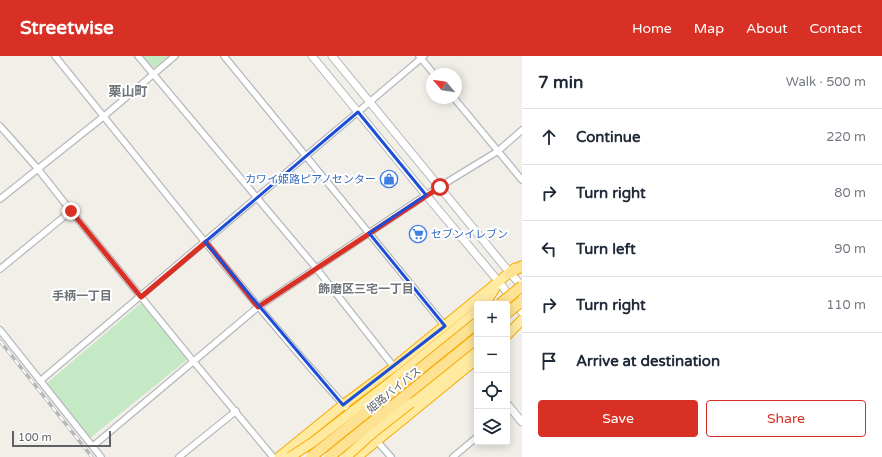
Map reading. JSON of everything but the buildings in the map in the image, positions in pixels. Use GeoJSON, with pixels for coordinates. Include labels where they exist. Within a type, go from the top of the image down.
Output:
{"type":"FeatureCollection","features":[{"type":"Feature","properties":{"kind":"highway"},"geometry":{"type":"LineString","coordinates":[[279,457],[343,405],[394,367],[522,262]]}},
{"type":"Feature","properties":{"kind":"highway"},"geometry":{"type":"LineString","coordinates":[[510,273],[522,266]]}},
{"type":"Feature","properties":{"kind":"highway"},"geometry":{"type":"LineString","coordinates":[[487,301],[498,282]]}},
{"type":"Feature","properties":{"kind":"highway"},"geometry":{"type":"LineString","coordinates":[[504,301],[522,286]]}},
{"type":"Feature","properties":{"kind":"highway"},"geometry":{"type":"LineString","coordinates":[[510,311],[522,301]]}},
{"type":"Feature","properties":{"kind":"highway"},"geometry":{"type":"LineString","coordinates":[[290,457],[313,442],[393,380],[474,313]]}},
{"type":"Feature","properties":{"kind":"highway"},"geometry":{"type":"LineString","coordinates":[[510,324],[522,319]]}},
{"type":"Feature","properties":{"kind":"highway"},"geometry":{"type":"LineString","coordinates":[[510,332],[522,319]]}},
{"type":"Feature","properties":{"kind":"highway","name":"姫路バイパス"},"geometry":{"type":"LineString","coordinates":[[311,457],[474,325]]}},
{"type":"Feature","properties":{"kind":"highway","name":"姫路バイパス"},"geometry":{"type":"LineString","coordinates":[[329,457],[474,340]]}},
{"type":"Feature","properties":{"kind":"highway"},"geometry":{"type":"LineString","coordinates":[[346,457],[374,432],[474,352]]}},
{"type":"Feature","properties":{"kind":"highway"},"geometry":{"type":"LineString","coordinates":[[357,457],[474,364]]}},
{"type":"Feature","properties":{"kind":"highway"},"geometry":{"type":"LineString","coordinates":[[298,457],[313,442]]}},
{"type":"Feature","properties":{"kind":"street"},"geometry":{"type":"LineString","coordinates":[[55,56],[258,307],[390,457]]}},
{"type":"Feature","properties":{"kind":"street"},"geometry":{"type":"LineString","coordinates":[[138,56],[316,268],[394,367]]}},
{"type":"Feature","properties":{"kind":"street"},"geometry":{"type":"LineString","coordinates":[[0,199],[103,117],[175,56]]}},
{"type":"Feature","properties":{"kind":"street"},"geometry":{"type":"LineString","coordinates":[[224,56],[445,326]]}},
{"type":"Feature","properties":{"kind":"street"},"geometry":{"type":"LineString","coordinates":[[312,56],[522,312]]}},
{"type":"Feature","properties":{"kind":"street"},"geometry":{"type":"LineString","coordinates":[[332,56],[522,286]]}},
{"type":"Feature","properties":{"kind":"street"},"geometry":{"type":"LineString","coordinates":[[40,381],[370,103],[422,57],[430,68]]}},
{"type":"Feature","properties":{"kind":"street"},"geometry":{"type":"LineString","coordinates":[[459,104],[522,180]]}},
{"type":"Feature","properties":{"kind":"street"},"geometry":{"type":"LineString","coordinates":[[0,126],[38,169],[273,457]]}},
{"type":"Feature","properties":{"kind":"street"},"geometry":{"type":"LineString","coordinates":[[93,446],[258,307],[498,150],[522,130]]}},
{"type":"Feature","properties":{"kind":"street"},"geometry":{"type":"LineString","coordinates":[[0,269],[71,211]]}},
{"type":"Feature","properties":{"kind":"street"},"geometry":{"type":"LineString","coordinates":[[0,330],[101,457]]}},
{"type":"Feature","properties":{"kind":"street"},"geometry":{"type":"LineString","coordinates":[[509,409],[522,422]]}},
{"type":"Feature","properties":{"kind":"street"},"geometry":{"type":"LineString","coordinates":[[179,457],[236,411]]}},
{"type":"Feature","properties":{"kind":"street"},"geometry":{"type":"LineString","coordinates":[[454,457],[474,440]]}},
{"type":"Feature","properties":{"kind":"highlighted area"},"geometry":{"type":"Polygon","coordinates":[[[358,112],[426,195],[369,233],[445,326],[343,405],[205,242],[358,112]]]}},
{"type":"Feature","properties":{"kind":"green space"},"geometry":{"type":"Polygon","coordinates":[[[143,56],[169,56],[156,67],[151,67],[143,56]]]}},
{"type":"Feature","properties":{"kind":"green space"},"geometry":{"type":"Polygon","coordinates":[[[141,303],[188,359],[90,438],[46,384],[141,303]]]}},
{"type":"Feature","properties":{"kind":"railway"},"geometry":{"type":"LineString","coordinates":[[0,341],[92,457]]}},
{"type":"Feature","properties":{"kind":"place","name":"カワイ姫路ピアノセンター"},"geometry":{"type":"Point","coordinates":[389,179]}},
{"type":"Feature","properties":{"kind":"place","name":"セブンイレブン"},"geometry":{"type":"Point","coordinates":[418,234]}},
{"type":"Feature","properties":{"kind":"district","name":"栗山町"},"geometry":{"type":"Point","coordinates":[128,92]}},
{"type":"Feature","properties":{"kind":"district","name":"飾磨区三宅一丁目"},"geometry":{"type":"Point","coordinates":[366,289]}},
{"type":"Feature","properties":{"kind":"district","name":"手柄一丁目"},"geometry":{"type":"Point","coordinates":[82,296]}},
{"type":"Feature","properties":{"kind":"route"},"geometry":{"type":"LineString","coordinates":[[71,211],[141,297],[206,242],[258,307],[440,187]]}}]}
